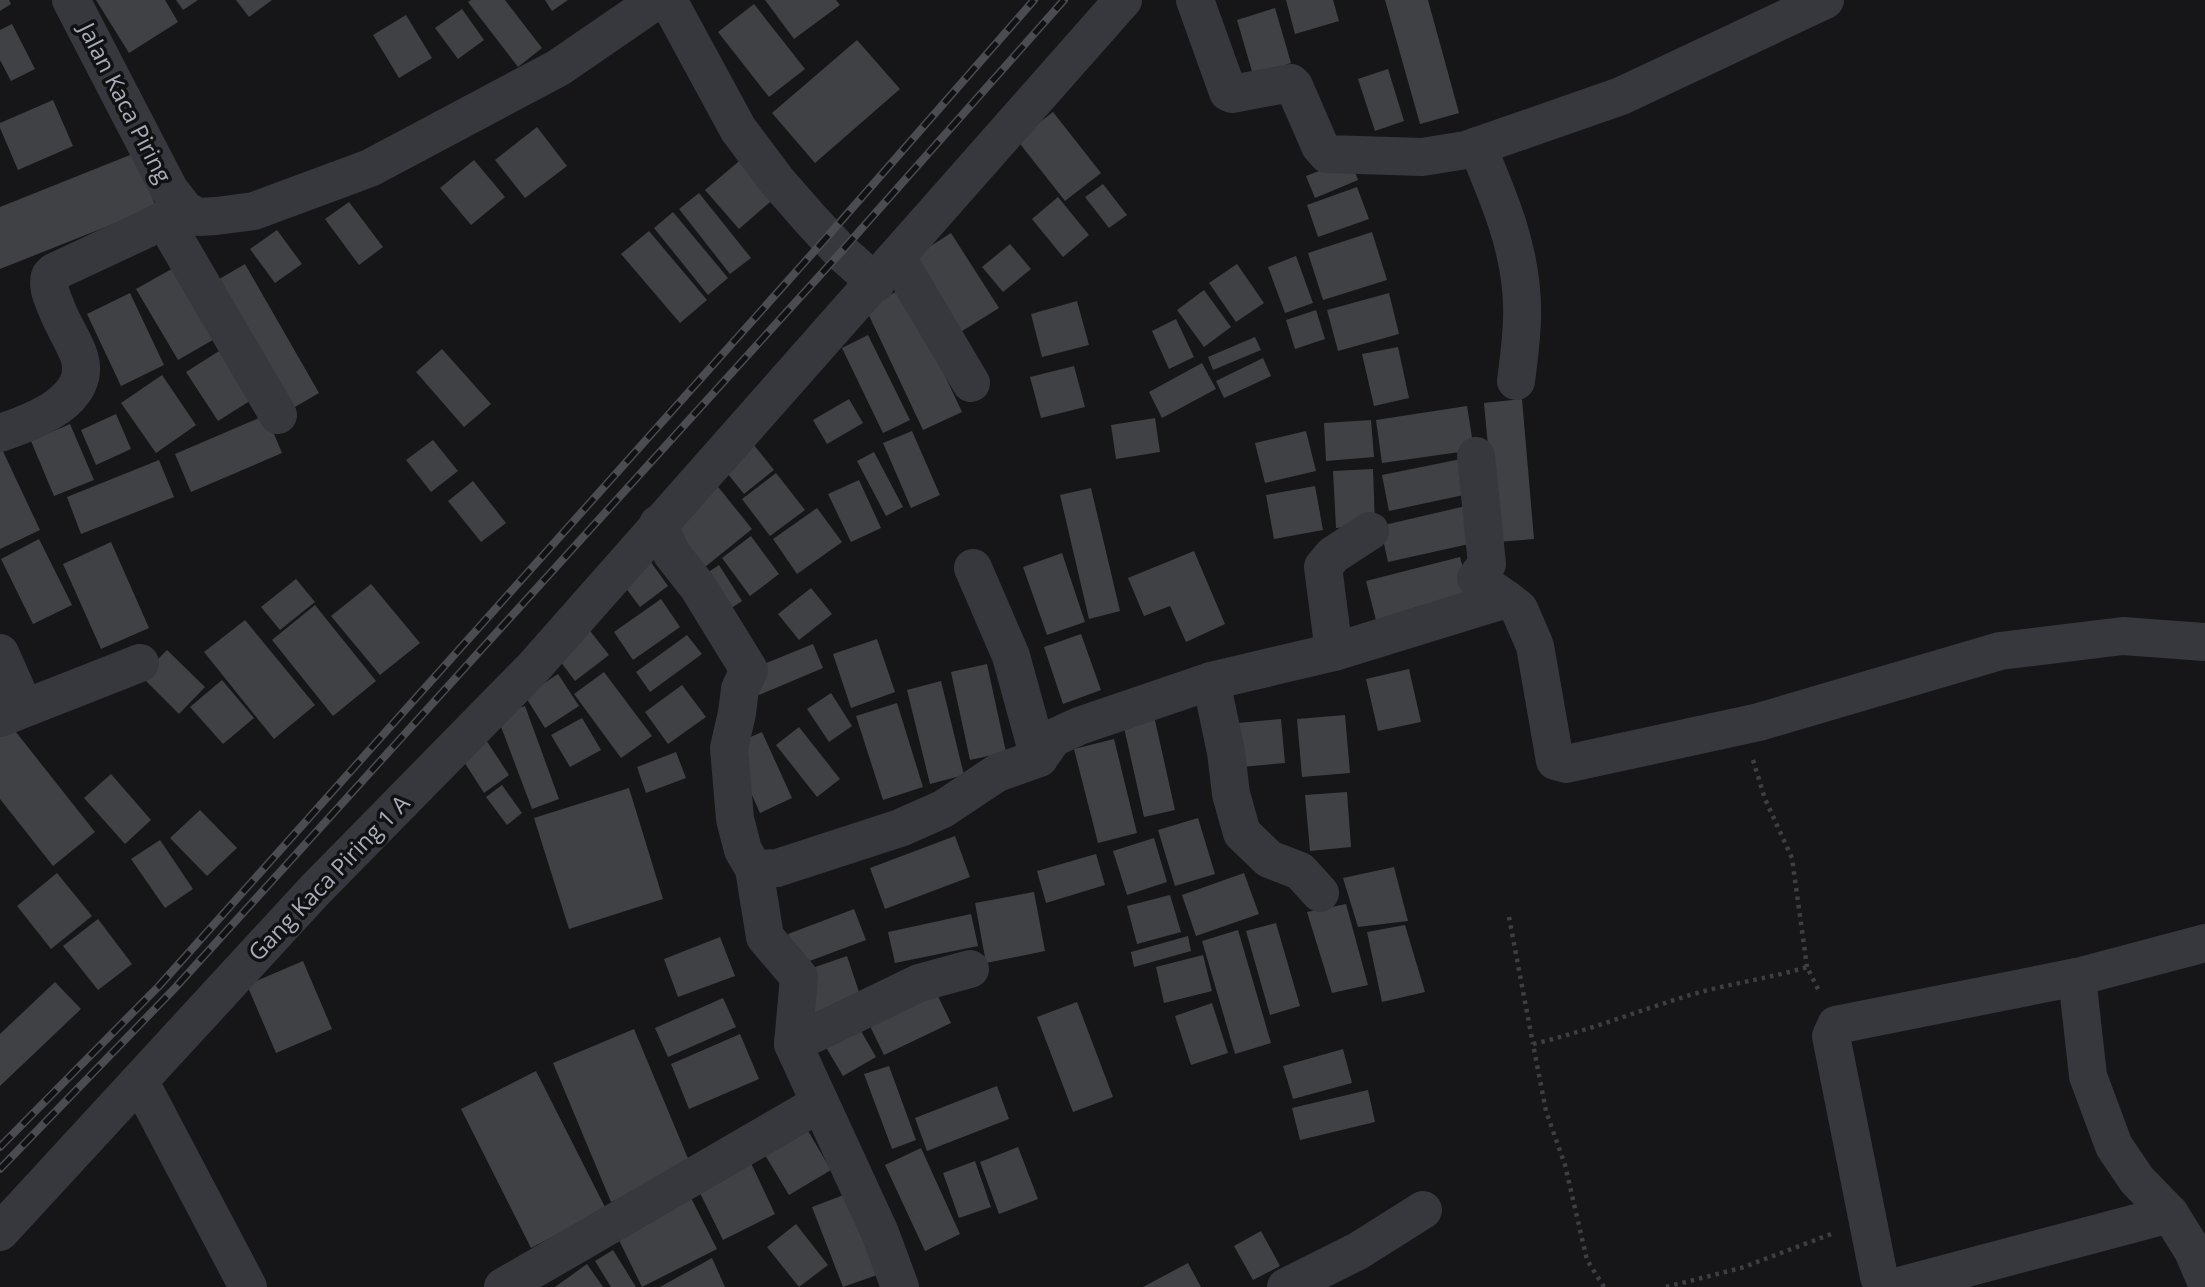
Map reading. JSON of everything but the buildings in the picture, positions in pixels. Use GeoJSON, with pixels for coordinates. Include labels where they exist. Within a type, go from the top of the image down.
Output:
{"type":"FeatureCollection","features":[{"type":"Feature","properties":{"kind":"street","name":"Jalan Kaca Piring"},"geometry":{"type":"LineString","coordinates":[[71,0],[169,189],[172,213],[278,415]]}},
{"type":"Feature","properties":{"kind":"street"},"geometry":{"type":"LineString","coordinates":[[0,433],[30,423],[53,409],[68,398],[81,381],[82,368],[78,354],[61,323],[50,290],[50,276],[54,272],[172,213],[198,216],[254,211],[370,168],[558,68],[657,0]]}},
{"type":"Feature","properties":{"kind":"street"},"geometry":{"type":"LineString","coordinates":[[668,0],[738,130],[777,181],[841,252],[887,270],[971,383]]}},
{"type":"Feature","properties":{"kind":"street","name":"Gang Kaca Piring 1 A"},"geometry":{"type":"LineString","coordinates":[[0,1232],[315,890],[533,668],[1123,0]]}},
{"type":"Feature","properties":{"kind":"street"},"geometry":{"type":"LineString","coordinates":[[1195,0],[1228,92],[1232,94],[1291,83],[1320,146],[1330,156],[1422,157],[1477,146],[1621,96],[1825,0]]}},
{"type":"Feature","properties":{"kind":"street"},"geometry":{"type":"LineString","coordinates":[[1477,146],[1502,205],[1517,256],[1523,307],[1517,381]]}},
{"type":"Feature","properties":{"kind":"street"},"geometry":{"type":"LineString","coordinates":[[1476,456],[1487,564],[1476,578],[1519,610],[1535,646],[1555,761],[1566,764],[1759,722],[2000,651],[2123,636],[2205,642]]}},
{"type":"Feature","properties":{"kind":"street"},"geometry":{"type":"LineString","coordinates":[[658,524],[672,554],[698,587],[748,670],[740,689],[729,748],[735,819],[743,850],[754,869],[765,937],[799,977],[793,1044],[880,1233],[894,1285]]}},
{"type":"Feature","properties":{"kind":"street"},"geometry":{"type":"LineString","coordinates":[[1334,652],[1323,567],[1334,555],[1370,531]]}},
{"type":"Feature","properties":{"kind":"street"},"geometry":{"type":"LineString","coordinates":[[973,568],[1011,656],[1039,758]]}},
{"type":"Feature","properties":{"kind":"street"},"geometry":{"type":"LineString","coordinates":[[754,869],[777,868],[900,828],[943,809],[997,774],[1039,758],[1053,738],[1079,726],[1211,681],[1334,652],[1506,599]]}},
{"type":"Feature","properties":{"kind":"street"},"geometry":{"type":"LineString","coordinates":[[0,653],[12,712],[139,663]]}},
{"type":"Feature","properties":{"kind":"street"},"geometry":{"type":"LineString","coordinates":[[1211,681],[1226,752],[1231,794],[1242,833],[1269,859],[1300,871],[1320,893]]}},
{"type":"Feature","properties":{"kind":"street"},"geometry":{"type":"LineString","coordinates":[[2170,1214],[1889,1287],[1878,1277],[1831,1036],[1836,1025],[2077,977],[2205,943]]}},
{"type":"Feature","properties":{"kind":"street"},"geometry":{"type":"LineString","coordinates":[[793,1044],[919,984],[970,970]]}},
{"type":"Feature","properties":{"kind":"street"},"geometry":{"type":"LineString","coordinates":[[2077,977],[2088,1076],[2114,1146],[2137,1180],[2170,1214],[2193,1251],[2205,1279]]}},
{"type":"Feature","properties":{"kind":"street"},"geometry":{"type":"LineString","coordinates":[[139,1083],[248,1287]]}},
{"type":"Feature","properties":{"kind":"street"},"geometry":{"type":"LineString","coordinates":[[503,1287],[820,1103]]}},
{"type":"Feature","properties":{"kind":"street"},"geometry":{"type":"LineString","coordinates":[[1286,1287],[1358,1251],[1423,1210]]}},
{"type":"Feature","properties":{"kind":"path"},"geometry":{"type":"LineString","coordinates":[[1748,752],[1756,766],[1765,799],[1793,858],[1807,967],[1836,1025]]}},
{"type":"Feature","properties":{"kind":"path"},"geometry":{"type":"LineString","coordinates":[[1509,918],[1546,1111],[1565,1166],[1587,1260],[1604,1287]]}},
{"type":"Feature","properties":{"kind":"path"},"geometry":{"type":"LineString","coordinates":[[1533,1044],[1698,993],[1807,967]]}},
{"type":"Feature","properties":{"kind":"path"},"geometry":{"type":"LineString","coordinates":[[1666,1287],[1741,1268],[1867,1220]]}},
{"type":"Feature","properties":{"kind":"railway"},"geometry":{"type":"LineString","coordinates":[[0,1147],[159,986],[827,237],[1034,0]]}},
{"type":"Feature","properties":{"kind":"railway"},"geometry":{"type":"LineString","coordinates":[[0,1169],[175,988],[841,252],[1064,0]]}}]}
